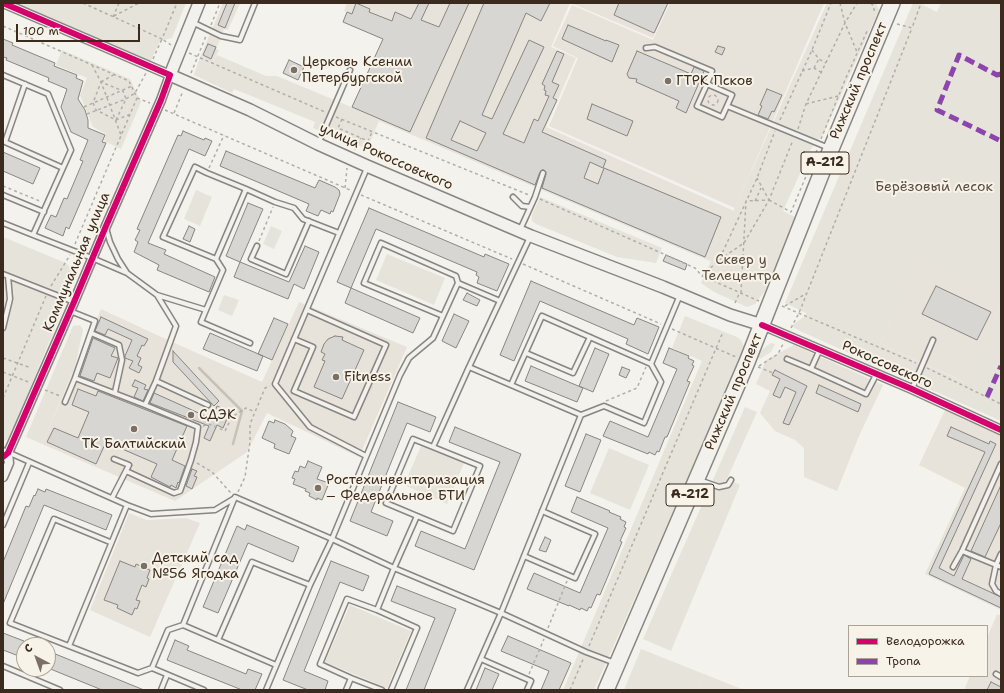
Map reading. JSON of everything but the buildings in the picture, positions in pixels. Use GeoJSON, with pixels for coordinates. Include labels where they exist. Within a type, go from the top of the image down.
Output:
{"type":"FeatureCollection","features":[{"type":"Feature","properties":{"kind":"highway","name":"Рижский проспект"},"geometry":{"type":"LineString","coordinates":[[606,690],[762,325],[825,147],[892,3]]}},
{"type":"Feature","properties":{"kind":"main road","name":"Коммунальная улица"},"geometry":{"type":"LineString","coordinates":[[170,75],[199,3]]}},
{"type":"Feature","properties":{"kind":"main road","name":"улица Рокоссовского"},"geometry":{"type":"LineString","coordinates":[[170,75],[250,110],[318,144],[367,166],[520,230],[531,236],[730,316],[762,325]]}},
{"type":"Feature","properties":{"kind":"street","name":"улица Рокоссовского"},"geometry":{"type":"LineString","coordinates":[[3,3],[170,75]]}},
{"type":"Feature","properties":{"kind":"street","name":"Коммунальная улица"},"geometry":{"type":"LineString","coordinates":[[3,477],[9,463],[5,453],[37,386],[106,226],[160,108],[170,75]]}},
{"type":"Feature","properties":{"kind":"street","name":"Рокоссовского"},"geometry":{"type":"LineString","coordinates":[[762,325],[912,389],[1001,430]]}},
{"type":"Feature","properties":{"kind":"lane"},"geometry":{"type":"LineString","coordinates":[[191,22],[221,36],[240,40],[255,3]]}},
{"type":"Feature","properties":{"kind":"lane"},"geometry":{"type":"LineString","coordinates":[[646,48],[656,47],[712,71],[697,106],[722,116],[732,95],[707,84]]}},
{"type":"Feature","properties":{"kind":"lane"},"geometry":{"type":"LineString","coordinates":[[318,144],[350,70]]}},
{"type":"Feature","properties":{"kind":"lane"},"geometry":{"type":"LineString","coordinates":[[3,75],[48,94],[71,150],[33,235]]}},
{"type":"Feature","properties":{"kind":"lane"},"geometry":{"type":"LineString","coordinates":[[25,84],[5,142],[63,168]]}},
{"type":"Feature","properties":{"kind":"lane"},"geometry":{"type":"LineString","coordinates":[[727,106],[825,147]]}},
{"type":"Feature","properties":{"kind":"lane"},"geometry":{"type":"LineString","coordinates":[[366,456],[310,428],[275,384],[367,166]]}},
{"type":"Feature","properties":{"kind":"lane"},"geometry":{"type":"LineString","coordinates":[[250,342],[201,322],[223,270],[216,259],[163,237],[194,167],[275,202],[294,208],[303,218],[338,233]]}},
{"type":"Feature","properties":{"kind":"lane"},"geometry":{"type":"LineString","coordinates":[[520,230],[535,197],[543,173]]}},
{"type":"Feature","properties":{"kind":"lane"},"geometry":{"type":"LineString","coordinates":[[216,259],[246,189]]}},
{"type":"Feature","properties":{"kind":"lane"},"geometry":{"type":"LineString","coordinates":[[3,195],[44,212]]}},
{"type":"Feature","properties":{"kind":"lane"},"geometry":{"type":"LineString","coordinates":[[513,197],[522,206],[530,207]]}},
{"type":"Feature","properties":{"kind":"lane"},"geometry":{"type":"LineString","coordinates":[[257,246],[251,259],[286,274],[310,221]]}},
{"type":"Feature","properties":{"kind":"lane"},"geometry":{"type":"LineString","coordinates":[[3,223],[127,273],[157,295],[206,310]]}},
{"type":"Feature","properties":{"kind":"lane"},"geometry":{"type":"LineString","coordinates":[[106,226],[110,242],[127,273]]}},
{"type":"Feature","properties":{"kind":"lane"},"geometry":{"type":"LineString","coordinates":[[434,447],[469,366],[531,236]]}},
{"type":"Feature","properties":{"kind":"lane"},"geometry":{"type":"LineString","coordinates":[[266,690],[310,585],[332,539],[400,375],[409,358],[433,338],[458,283],[456,276],[381,243],[364,283],[442,316]]}},
{"type":"Feature","properties":{"kind":"lane"},"geometry":{"type":"LineString","coordinates":[[3,274],[74,302]]}},
{"type":"Feature","properties":{"kind":"lane"},"geometry":{"type":"LineString","coordinates":[[3,328],[10,299],[8,276]]}},
{"type":"Feature","properties":{"kind":"lane"},"geometry":{"type":"LineString","coordinates":[[458,283],[500,301]]}},
{"type":"Feature","properties":{"kind":"lane"},"geometry":{"type":"LineString","coordinates":[[145,405],[156,381],[176,326],[157,295]]}},
{"type":"Feature","properties":{"kind":"lane"},"geometry":{"type":"LineString","coordinates":[[650,363],[680,295]]}},
{"type":"Feature","properties":{"kind":"lane"},"geometry":{"type":"LineString","coordinates":[[66,401],[95,321],[70,310]]}},
{"type":"Feature","properties":{"kind":"lane"},"geometry":{"type":"LineString","coordinates":[[294,339],[313,347],[294,391],[354,417],[386,345],[307,310]]}},
{"type":"Feature","properties":{"kind":"lane"},"geometry":{"type":"LineString","coordinates":[[467,690],[501,613],[581,416],[604,406],[644,423],[661,382],[650,363],[542,316],[511,385]]}},
{"type":"Feature","properties":{"kind":"lane"},"geometry":{"type":"LineString","coordinates":[[91,334],[119,345],[122,360],[115,392]]}},
{"type":"Feature","properties":{"kind":"lane"},"geometry":{"type":"LineString","coordinates":[[526,353],[573,374],[590,337]]}},
{"type":"Feature","properties":{"kind":"lane"},"geometry":{"type":"LineString","coordinates":[[912,389],[933,340]]}},
{"type":"Feature","properties":{"kind":"lane"},"geometry":{"type":"LineString","coordinates":[[811,369],[820,349]]}},
{"type":"Feature","properties":{"kind":"lane"},"geometry":{"type":"LineString","coordinates":[[787,359],[866,394],[876,374]]}},
{"type":"Feature","properties":{"kind":"lane"},"geometry":{"type":"LineString","coordinates":[[469,366],[581,416]]}},
{"type":"Feature","properties":{"kind":"lane"},"geometry":{"type":"LineString","coordinates":[[75,378],[115,392],[198,427],[191,460],[180,491],[174,493],[126,471]]}},
{"type":"Feature","properties":{"kind":"lane"},"geometry":{"type":"LineString","coordinates":[[156,381],[208,406]]}},
{"type":"Feature","properties":{"kind":"lane"},"geometry":{"type":"LineString","coordinates":[[413,439],[480,466],[453,531],[417,516],[386,503],[413,439]]}},
{"type":"Feature","properties":{"kind":"lane"},"geometry":{"type":"LineString","coordinates":[[5,453],[151,514],[215,510],[236,498]]}},
{"type":"Feature","properties":{"kind":"lane"},"geometry":{"type":"LineString","coordinates":[[112,498],[128,465],[114,458]]}},
{"type":"Feature","properties":{"kind":"lane"},"geometry":{"type":"LineString","coordinates":[[3,525],[29,463]]}},
{"type":"Feature","properties":{"kind":"lane"},"geometry":{"type":"LineString","coordinates":[[953,567],[962,551],[1001,464]]}},
{"type":"Feature","properties":{"kind":"lane"},"geometry":{"type":"LineString","coordinates":[[697,479],[719,487],[728,485],[731,480]]}},
{"type":"Feature","properties":{"kind":"lane"},"geometry":{"type":"LineString","coordinates":[[236,498],[332,539],[394,568],[501,613],[586,652],[617,664]]}},
{"type":"Feature","properties":{"kind":"lane"},"geometry":{"type":"LineString","coordinates":[[183,625],[236,498]]}},
{"type":"Feature","properties":{"kind":"lane"},"geometry":{"type":"LineString","coordinates":[[69,646],[110,542],[127,505]]}},
{"type":"Feature","properties":{"kind":"lane"},"geometry":{"type":"LineString","coordinates":[[524,556],[576,578],[595,534],[542,511]]}},
{"type":"Feature","properties":{"kind":"lane"},"geometry":{"type":"LineString","coordinates":[[376,610],[417,516]]}},
{"type":"Feature","properties":{"kind":"lane"},"geometry":{"type":"LineString","coordinates":[[110,542],[54,519],[10,623],[138,673],[152,668],[204,690]]}},
{"type":"Feature","properties":{"kind":"lane"},"geometry":{"type":"LineString","coordinates":[[962,551],[999,566]]}},
{"type":"Feature","properties":{"kind":"lane"},"geometry":{"type":"LineString","coordinates":[[1001,554],[999,566],[992,584],[996,591],[1001,594]]}},
{"type":"Feature","properties":{"kind":"lane"},"geometry":{"type":"LineString","coordinates":[[218,640],[252,562],[310,585]]}},
{"type":"Feature","properties":{"kind":"lane"},"geometry":{"type":"LineString","coordinates":[[382,690],[320,664],[347,599],[417,628],[391,690]]}},
{"type":"Feature","properties":{"kind":"lane"},"geometry":{"type":"LineString","coordinates":[[152,668],[168,630],[183,625],[276,665]]}},
{"type":"Feature","properties":{"kind":"lane"},"geometry":{"type":"LineString","coordinates":[[481,659],[531,681],[527,690]]}},
{"type":"Feature","properties":{"kind":"lane"},"geometry":{"type":"LineString","coordinates":[[3,666],[57,689]]}},
{"type":"Feature","properties":{"kind":"lane"},"geometry":{"type":"LineString","coordinates":[[996,674],[1001,677]]}},
{"type":"Feature","properties":{"kind":"lane"},"geometry":{"type":"LineString","coordinates":[[161,690],[168,675]]}},
{"type":"Feature","properties":{"kind":"lane"},"geometry":{"type":"LineString","coordinates":[[346,690],[351,678]]}},
{"type":"Feature","properties":{"kind":"path"},"geometry":{"type":"LineString","coordinates":[[83,3],[198,57],[372,132],[535,197],[695,268],[702,276],[770,304],[785,306],[921,366],[1001,404]]}},
{"type":"Feature","properties":{"kind":"path"},"geometry":{"type":"LineString","coordinates":[[113,17],[119,3]]}},
{"type":"Feature","properties":{"kind":"path"},"geometry":{"type":"LineString","coordinates":[[113,17],[139,3]]}},
{"type":"Feature","properties":{"kind":"path"},"geometry":{"type":"LineString","coordinates":[[87,114],[126,99],[135,93],[150,66],[177,3]]}},
{"type":"Feature","properties":{"kind":"path"},"geometry":{"type":"LineString","coordinates":[[174,114],[220,3]]}},
{"type":"Feature","properties":{"kind":"path"},"geometry":{"type":"LineString","coordinates":[[840,3],[845,23],[857,52]]}},
{"type":"Feature","properties":{"kind":"path"},"geometry":{"type":"LineString","coordinates":[[702,276],[720,260],[744,243],[769,200],[806,104],[845,23],[857,3]]}},
{"type":"Feature","properties":{"kind":"path"},"geometry":{"type":"LineString","coordinates":[[871,3],[874,8],[874,15],[912,28]]}},
{"type":"Feature","properties":{"kind":"path"},"geometry":{"type":"LineString","coordinates":[[799,313],[922,3]]}},
{"type":"Feature","properties":{"kind":"path"},"geometry":{"type":"LineString","coordinates":[[3,26],[129,80],[137,98],[72,251],[48,292],[3,398]]}},
{"type":"Feature","properties":{"kind":"path"},"geometry":{"type":"LineString","coordinates":[[735,303],[741,292],[746,201],[769,200],[791,212],[825,147],[838,96],[868,27]]}},
{"type":"Feature","properties":{"kind":"path"},"geometry":{"type":"LineString","coordinates":[[812,50],[818,59],[826,63]]}},
{"type":"Feature","properties":{"kind":"path"},"geometry":{"type":"LineString","coordinates":[[814,68],[818,59]]}},
{"type":"Feature","properties":{"kind":"path"},"geometry":{"type":"LineString","coordinates":[[92,64],[101,82],[121,136]]}},
{"type":"Feature","properties":{"kind":"path"},"geometry":{"type":"LineString","coordinates":[[802,71],[814,68],[822,72]]}},
{"type":"Feature","properties":{"kind":"path"},"geometry":{"type":"LineString","coordinates":[[115,74],[101,82],[93,103],[96,110],[116,120],[131,114]]}},
{"type":"Feature","properties":{"kind":"path"},"geometry":{"type":"LineString","coordinates":[[101,82],[123,91],[126,99],[116,120]]}},
{"type":"Feature","properties":{"kind":"path"},"geometry":{"type":"LineString","coordinates":[[84,107],[132,86]]}},
{"type":"Feature","properties":{"kind":"path"},"geometry":{"type":"LineString","coordinates":[[716,96],[718,103],[711,105],[709,98],[716,96]]}},
{"type":"Feature","properties":{"kind":"path"},"geometry":{"type":"LineString","coordinates":[[806,104],[838,96]]}},
{"type":"Feature","properties":{"kind":"path"},"geometry":{"type":"LineString","coordinates":[[137,98],[774,373]]}},
{"type":"Feature","properties":{"kind":"path"},"geometry":{"type":"LineString","coordinates":[[342,119],[338,128],[368,141],[372,132]]}},
{"type":"Feature","properties":{"kind":"path"},"geometry":{"type":"LineString","coordinates":[[207,173],[224,135]]}},
{"type":"Feature","properties":{"kind":"path"},"geometry":{"type":"LineString","coordinates":[[756,178],[769,200]]}},
{"type":"Feature","properties":{"kind":"path"},"geometry":{"type":"LineString","coordinates":[[3,186],[47,205]]}},
{"type":"Feature","properties":{"kind":"path"},"geometry":{"type":"LineString","coordinates":[[755,201],[762,187]]}},
{"type":"Feature","properties":{"kind":"path"},"geometry":{"type":"LineString","coordinates":[[257,246],[275,202]]}},
{"type":"Feature","properties":{"kind":"path"},"geometry":{"type":"LineString","coordinates":[[785,306],[807,293]]}},
{"type":"Feature","properties":{"kind":"path"},"geometry":{"type":"LineString","coordinates":[[570,690],[723,332]]}},
{"type":"Feature","properties":{"kind":"path"},"geometry":{"type":"LineString","coordinates":[[3,358],[30,368]]}},
{"type":"Feature","properties":{"kind":"path"},"geometry":{"type":"LineString","coordinates":[[603,402],[637,388],[650,363]]}},
{"type":"Feature","properties":{"kind":"path"},"geometry":{"type":"LineString","coordinates":[[3,372],[37,386],[66,401]]}},
{"type":"Feature","properties":{"kind":"path"},"geometry":{"type":"LineString","coordinates":[[191,460],[212,472],[236,498],[245,477],[250,442],[250,424],[265,388],[275,384]]}},
{"type":"Feature","properties":{"kind":"path"},"geometry":{"type":"LineString","coordinates":[[198,427],[209,424],[225,431],[232,417],[238,412],[246,408],[255,412]]}},
{"type":"Feature","properties":{"kind":"shaded area"},"geometry":{"type":"Polygon","coordinates":[[[223,3],[240,3],[228,30],[224,29],[216,49],[219,50],[212,65],[199,60],[223,3]]]}},
{"type":"Feature","properties":{"kind":"shaded area"},"geometry":{"type":"Polygon","coordinates":[[[347,3],[570,3],[551,47],[576,58],[546,127],[734,211],[712,262],[379,121],[352,107],[383,39],[343,22],[347,12],[344,11],[347,3]]]}},
{"type":"Feature","properties":{"kind":"shaded area"},"geometry":{"type":"Polygon","coordinates":[[[571,3],[669,3],[653,38],[571,3]]]}},
{"type":"Feature","properties":{"kind":"shaded area"},"geometry":{"type":"Polygon","coordinates":[[[670,3],[824,3],[735,208],[549,126],[578,58],[553,46],[572,5],[653,40],[670,3]]]}},
{"type":"Feature","properties":{"kind":"shaded area"},"geometry":{"type":"Polygon","coordinates":[[[920,257],[1001,295],[1001,304],[965,382],[880,344],[920,257]]]}},
{"type":"Feature","properties":{"kind":"shaded area"},"geometry":{"type":"Polygon","coordinates":[[[299,302],[407,347],[359,457],[267,413],[247,452],[175,501],[42,444],[101,309],[262,382],[299,302]]]}},
{"type":"Feature","properties":{"kind":"shaded area"},"geometry":{"type":"Polygon","coordinates":[[[794,345],[883,385],[859,436],[837,491],[804,477],[804,448],[795,440],[775,431],[760,413],[770,391],[756,384],[766,360],[794,345]]]}},
{"type":"Feature","properties":{"kind":"shaded area"},"geometry":{"type":"Polygon","coordinates":[[[946,408],[1001,433],[1001,610],[925,574],[965,488],[919,465],[946,408]]]}},
{"type":"Feature","properties":{"kind":"shaded area","name":"Детский сад №56 Ягодка"},"geometry":{"type":"Polygon","coordinates":[[[129,513],[147,520],[186,518],[200,523],[150,637],[90,610],[129,513]]]}},
{"type":"Feature","properties":{"kind":"shaded area"},"geometry":{"type":"Polygon","coordinates":[[[997,614],[1001,616],[1001,690],[964,690],[970,677],[988,677],[988,636],[997,614]]]}},
{"type":"Feature","properties":{"kind":"shaded area"},"geometry":{"type":"Polygon","coordinates":[[[704,674],[744,690],[697,690],[704,674]]]}},
{"type":"Feature","properties":{"kind":"green space"},"geometry":{"type":"Polygon","coordinates":[[[13,3],[186,3],[172,38],[160,41],[150,63],[13,3]]]}},
{"type":"Feature","properties":{"kind":"green space","name":"Сквер у Телецентра"},"geometry":{"type":"Polygon","coordinates":[[[827,3],[876,3],[879,10],[824,133],[811,149],[783,211],[795,217],[765,291],[755,304],[747,307],[714,292],[701,283],[827,3]]]}},
{"type":"Feature","properties":{"kind":"green space","name":"Берёзовый лесок"},"geometry":{"type":"Polygon","coordinates":[[[913,3],[919,3],[937,12],[941,3],[1001,3],[1001,295],[920,258],[880,344],[964,382],[1001,304],[1001,421],[800,331],[791,326],[805,316],[806,313],[785,303],[913,3]]]}},
{"type":"Feature","properties":{"kind":"green space"},"geometry":{"type":"Polygon","coordinates":[[[62,50],[130,79],[141,102],[121,149],[104,141],[106,134],[93,127],[80,95],[87,78],[56,65],[62,50]]]}},
{"type":"Feature","properties":{"kind":"green space"},"geometry":{"type":"Polygon","coordinates":[[[217,55],[266,76],[277,76],[368,114],[379,121],[367,149],[313,128],[315,122],[234,89],[232,93],[194,75],[199,60],[212,65],[217,55]]]}},
{"type":"Feature","properties":{"kind":"green space"},"geometry":{"type":"Polygon","coordinates":[[[196,190],[212,197],[200,226],[184,219],[196,190]]]}},
{"type":"Feature","properties":{"kind":"green space"},"geometry":{"type":"Polygon","coordinates":[[[540,197],[662,248],[656,263],[617,257],[536,224],[532,221],[532,215],[540,197]]]}},
{"type":"Feature","properties":{"kind":"green space"},"geometry":{"type":"Polygon","coordinates":[[[271,226],[282,231],[274,249],[263,244],[271,226]]]}},
{"type":"Feature","properties":{"kind":"green space"},"geometry":{"type":"Polygon","coordinates":[[[3,237],[66,263],[73,270],[74,274],[62,311],[13,429],[7,440],[3,441],[3,237]]]}},
{"type":"Feature","properties":{"kind":"green space"},"geometry":{"type":"Polygon","coordinates":[[[387,254],[445,278],[434,305],[376,280],[387,254]]]}},
{"type":"Feature","properties":{"kind":"green space"},"geometry":{"type":"Polygon","coordinates":[[[224,295],[239,300],[232,316],[218,310],[224,295]]]}},
{"type":"Feature","properties":{"kind":"green space"},"geometry":{"type":"Polygon","coordinates":[[[685,316],[737,337],[741,340],[744,347],[727,390],[594,690],[563,690],[702,361],[672,348],[685,316]]]}},
{"type":"Feature","properties":{"kind":"green space"},"geometry":{"type":"Polygon","coordinates":[[[80,325],[83,330],[75,367],[42,444],[26,437],[73,326],[80,325]]]}},
{"type":"Feature","properties":{"kind":"green space"},"geometry":{"type":"Polygon","coordinates":[[[771,343],[775,344],[771,352],[760,359],[758,354],[771,343]]]}},
{"type":"Feature","properties":{"kind":"green space"},"geometry":{"type":"Polygon","coordinates":[[[769,394],[783,400],[774,419],[761,413],[769,394]]]}},
{"type":"Feature","properties":{"kind":"green space"},"geometry":{"type":"Polygon","coordinates":[[[745,407],[757,412],[727,479],[740,485],[671,651],[643,639],[745,407]]]}},
{"type":"Feature","properties":{"kind":"green space"},"geometry":{"type":"Polygon","coordinates":[[[421,446],[464,463],[447,504],[404,485],[421,446]]]}},
{"type":"Feature","properties":{"kind":"green space"},"geometry":{"type":"Polygon","coordinates":[[[609,448],[649,465],[630,510],[590,493],[609,448]]]}},
{"type":"Feature","properties":{"kind":"green space"},"geometry":{"type":"Polygon","coordinates":[[[350,605],[411,631],[387,688],[325,662],[350,605]]]}},
{"type":"Feature","properties":{"kind":"green space"},"geometry":{"type":"Polygon","coordinates":[[[641,649],[704,674],[697,690],[624,690],[641,649]]]}},
{"type":"Feature","properties":{"kind":"waterway"},"geometry":{"type":"LineString","coordinates":[[199,368],[242,411],[233,444]]}},
{"type":"Feature","properties":{"kind":"marked path"},"geometry":{"type":"LineString","coordinates":[[1001,74],[997,75],[959,55],[937,110],[1001,141]]}},
{"type":"Feature","properties":{"kind":"marked path"},"geometry":{"type":"LineString","coordinates":[[987,397],[1001,366]]}},
{"type":"Feature","properties":{"kind":"cycle path"},"geometry":{"type":"LineString","coordinates":[[3,3],[170,75],[161,100],[8,453],[3,457]]}},
{"type":"Feature","properties":{"kind":"cycle path"},"geometry":{"type":"LineString","coordinates":[[762,325],[912,389],[1001,430]]}},
{"type":"Feature","properties":{"kind":"place","name":"Церковь Ксении Петербургской"},"geometry":{"type":"Point","coordinates":[294,70]}},
{"type":"Feature","properties":{"kind":"place","name":"ГТРК Псков"},"geometry":{"type":"Point","coordinates":[668,81]}},
{"type":"Feature","properties":{"kind":"place","name":"Fitness"},"geometry":{"type":"Point","coordinates":[336,377]}},
{"type":"Feature","properties":{"kind":"place","name":"СДЭК"},"geometry":{"type":"Point","coordinates":[191,415]}},
{"type":"Feature","properties":{"kind":"place","name":"ТК Балтийский"},"geometry":{"type":"Point","coordinates":[134,429]}},
{"type":"Feature","properties":{"kind":"place","name":"Ростехинвентаризация – Федеральное БТИ"},"geometry":{"type":"Point","coordinates":[318,488]}},
{"type":"Feature","properties":{"kind":"place","name":"Детский сад №56 Ягодка"},"geometry":{"type":"Point","coordinates":[144,566]}}]}
